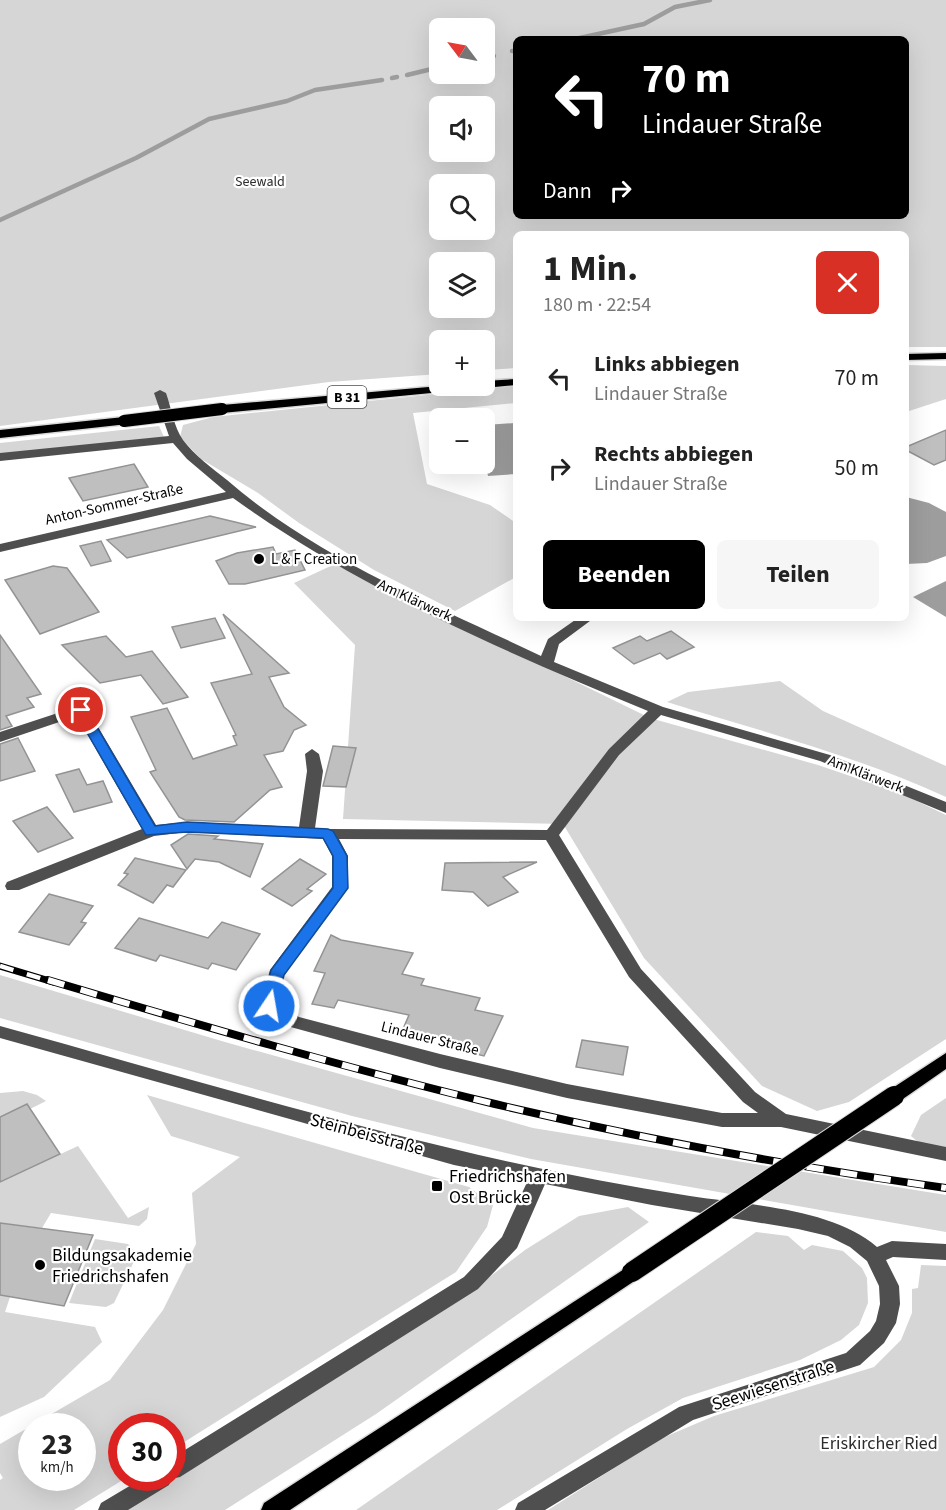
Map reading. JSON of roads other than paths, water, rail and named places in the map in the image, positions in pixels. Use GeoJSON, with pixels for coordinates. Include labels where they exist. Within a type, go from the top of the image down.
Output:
{"type":"FeatureCollection","features":[{"type":"Feature","properties":{"kind":"main road"},"geometry":{"type":"LineString","coordinates":[[909,357],[946,356]]}},
{"type":"Feature","properties":{"kind":"main road"},"geometry":{"type":"LineString","coordinates":[[495,383],[513,382]]}},
{"type":"Feature","properties":{"kind":"main road","name":"B 31"},"geometry":{"type":"LineString","coordinates":[[0,434],[429,390]]}},
{"type":"Feature","properties":{"kind":"main road"},"geometry":{"type":"LineString","coordinates":[[272,1510],[632,1272],[946,1060]]}},
{"type":"Feature","properties":{"kind":"street"},"geometry":{"type":"LineString","coordinates":[[0,457],[176,439],[160,393]]}},
{"type":"Feature","properties":{"kind":"street","name":"Am Klärwerk"},"geometry":{"type":"LineString","coordinates":[[176,439],[235,494],[285,530],[366,577],[546,664],[658,710],[825,758],[946,808]]}},
{"type":"Feature","properties":{"kind":"street","name":"Anton-Sommer-Straße"},"geometry":{"type":"LineString","coordinates":[[0,548],[235,494]]}},
{"type":"Feature","properties":{"kind":"street"},"geometry":{"type":"LineString","coordinates":[[546,664],[553,642],[583,621]]}},
{"type":"Feature","properties":{"kind":"street"},"geometry":{"type":"LineString","coordinates":[[0,737],[81,710],[151,831]]}},
{"type":"Feature","properties":{"kind":"street"},"geometry":{"type":"LineString","coordinates":[[13,886],[151,831],[187,827],[328,834],[374,832],[551,835],[614,752],[658,710]]}},
{"type":"Feature","properties":{"kind":"street"},"geometry":{"type":"LineString","coordinates":[[306,833],[315,771],[312,754]]}},
{"type":"Feature","properties":{"kind":"street","name":"Lindauer Straße"},"geometry":{"type":"LineString","coordinates":[[328,834],[340,856],[340,888],[276,974],[269,1006],[293,1022],[440,1061],[567,1091],[722,1120],[782,1120],[946,1154]]}},
{"type":"Feature","properties":{"kind":"street","name":"Lindauer Straße"},"geometry":{"type":"LineString","coordinates":[[551,835],[635,973],[749,1097],[782,1120]]}},
{"type":"Feature","properties":{"kind":"street","name":"Steinbeisstraße"},"geometry":{"type":"LineString","coordinates":[[0,1032],[409,1146],[539,1176],[832,1229],[857,1241],[874,1256]]}},
{"type":"Feature","properties":{"kind":"street"},"geometry":{"type":"LineString","coordinates":[[186,1461],[471,1283],[510,1242],[539,1176]]}},
{"type":"Feature","properties":{"kind":"street"},"geometry":{"type":"LineString","coordinates":[[874,1256],[892,1249],[946,1252]]}},
{"type":"Feature","properties":{"kind":"street","name":"Seewiesenstraße"},"geometry":{"type":"LineString","coordinates":[[526,1510],[686,1413],[853,1359],[877,1337],[886,1323],[890,1304],[889,1286],[874,1256]]}},
{"type":"Feature","properties":{"kind":"street"},"geometry":{"type":"LineString","coordinates":[[109,1510],[140,1491]]}},
{"type":"Feature","properties":{"kind":"waterway"},"geometry":{"type":"LineString","coordinates":[[589,36],[644,24],[675,7],[710,0]]}},
{"type":"Feature","properties":{"kind":"waterway"},"geometry":{"type":"LineString","coordinates":[[407,75],[429,70]]}},
{"type":"Feature","properties":{"kind":"waterway"},"geometry":{"type":"LineString","coordinates":[[392,78],[397,77]]}},
{"type":"Feature","properties":{"kind":"waterway"},"geometry":{"type":"LineString","coordinates":[[0,220],[136,158],[209,119],[287,101],[315,90],[382,80]]}},
{"type":"Feature","properties":{"kind":"railway"},"geometry":{"type":"LineString","coordinates":[[0,966],[53,982]]}},
{"type":"Feature","properties":{"kind":"railway"},"geometry":{"type":"LineString","coordinates":[[48,980],[327,1061],[495,1104],[719,1151],[946,1188]]}},
{"type":"Feature","properties":{"kind":"place","name":"L & F Creation"},"geometry":{"type":"Point","coordinates":[259,559]}},
{"type":"Feature","properties":{"kind":"place","name":"Friedrichshafen Ost Brücke"},"geometry":{"type":"Point","coordinates":[437,1186]}},
{"type":"Feature","properties":{"kind":"place","name":"Bildungsakademie Friedrichshafen"},"geometry":{"type":"Point","coordinates":[40,1265]}},
{"type":"Feature","properties":{"kind":"park label","name":"Seewald"},"geometry":{"type":"Point","coordinates":[260,181]}},
{"type":"Feature","properties":{"kind":"park label","name":"Eriskircher Ried"},"geometry":{"type":"Point","coordinates":[879,1443]}}]}
